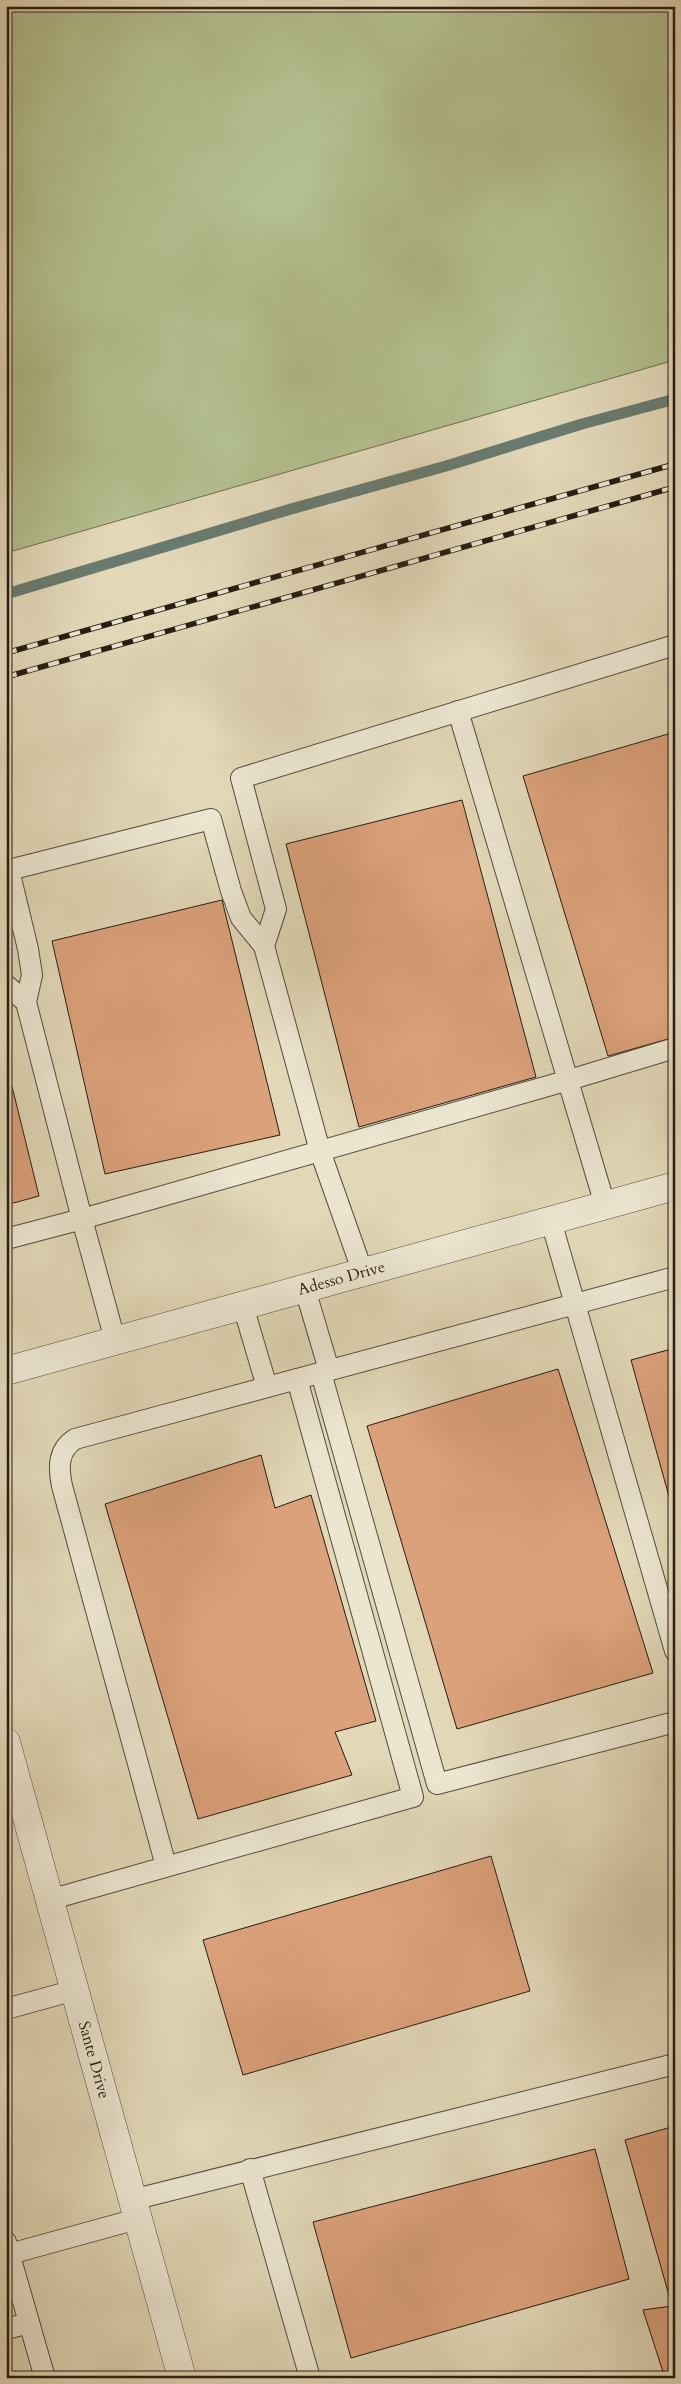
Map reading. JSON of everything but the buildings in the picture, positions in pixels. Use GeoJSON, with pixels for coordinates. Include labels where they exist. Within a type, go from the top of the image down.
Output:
{"type":"FeatureCollection","features":[{"type":"Feature","properties":{"kind":"street","name":"Adesso Drive"},"geometry":{"type":"LineString","coordinates":[[6,1371],[363,1274],[675,1186]]}},
{"type":"Feature","properties":{"kind":"street","name":"Sante Drive"},"geometry":{"type":"LineString","coordinates":[[6,1742],[182,2378]]}},
{"type":"Feature","properties":{"kind":"lane"},"geometry":{"type":"LineString","coordinates":[[264,946],[276,909],[241,778],[675,645]]}},
{"type":"Feature","properties":{"kind":"lane"},"geometry":{"type":"LineString","coordinates":[[458,711],[605,1205]]}},
{"type":"Feature","properties":{"kind":"lane"},"geometry":{"type":"LineString","coordinates":[[115,1340],[26,1002],[32,975],[28,949],[9,870],[211,819],[231,891],[241,918],[264,946],[320,1151],[363,1274]]}},
{"type":"Feature","properties":{"kind":"lane"},"geometry":{"type":"LineString","coordinates":[[6,984],[26,1002]]}},
{"type":"Feature","properties":{"kind":"lane"},"geometry":{"type":"LineString","coordinates":[[6,1239],[82,1219],[675,1048]]}},
{"type":"Feature","properties":{"kind":"lane"},"geometry":{"type":"LineString","coordinates":[[551,1221],[675,1651]]}},
{"type":"Feature","properties":{"kind":"lane"},"geometry":{"type":"LineString","coordinates":[[166,1866],[62,1486],[59,1460],[69,1443],[75,1439],[675,1277]]}},
{"type":"Feature","properties":{"kind":"lane"},"geometry":{"type":"LineString","coordinates":[[305,1289],[325,1371],[437,1784],[675,1722]]}},
{"type":"Feature","properties":{"kind":"lane"},"geometry":{"type":"LineString","coordinates":[[244,1306],[267,1387]]}},
{"type":"Feature","properties":{"kind":"lane"},"geometry":{"type":"LineString","coordinates":[[49,1900],[413,1797],[297,1379]]}},
{"type":"Feature","properties":{"kind":"lane"},"geometry":{"type":"LineString","coordinates":[[6,2009],[75,1990]]}},
{"type":"Feature","properties":{"kind":"lane"},"geometry":{"type":"LineString","coordinates":[[45,2378],[7,2250],[135,2209],[250,2169],[675,2064]]}},
{"type":"Feature","properties":{"kind":"lane"},"geometry":{"type":"LineString","coordinates":[[250,2169],[310,2378]]}},
{"type":"Feature","properties":{"kind":"lane"},"geometry":{"type":"LineString","coordinates":[[6,2329],[29,2323]]}},
{"type":"Feature","properties":{"kind":"green space"},"geometry":{"type":"Polygon","coordinates":[[[6,6],[675,6],[675,360],[6,553],[6,6]]]}},
{"type":"Feature","properties":{"kind":"waterway"},"geometry":{"type":"LineString","coordinates":[[6,594],[291,509],[446,466],[582,424],[675,399]]}},
{"type":"Feature","properties":{"kind":"railway"},"geometry":{"type":"LineString","coordinates":[[6,653],[675,464]]}},
{"type":"Feature","properties":{"kind":"railway"},"geometry":{"type":"LineString","coordinates":[[6,677],[675,487]]}}]}
